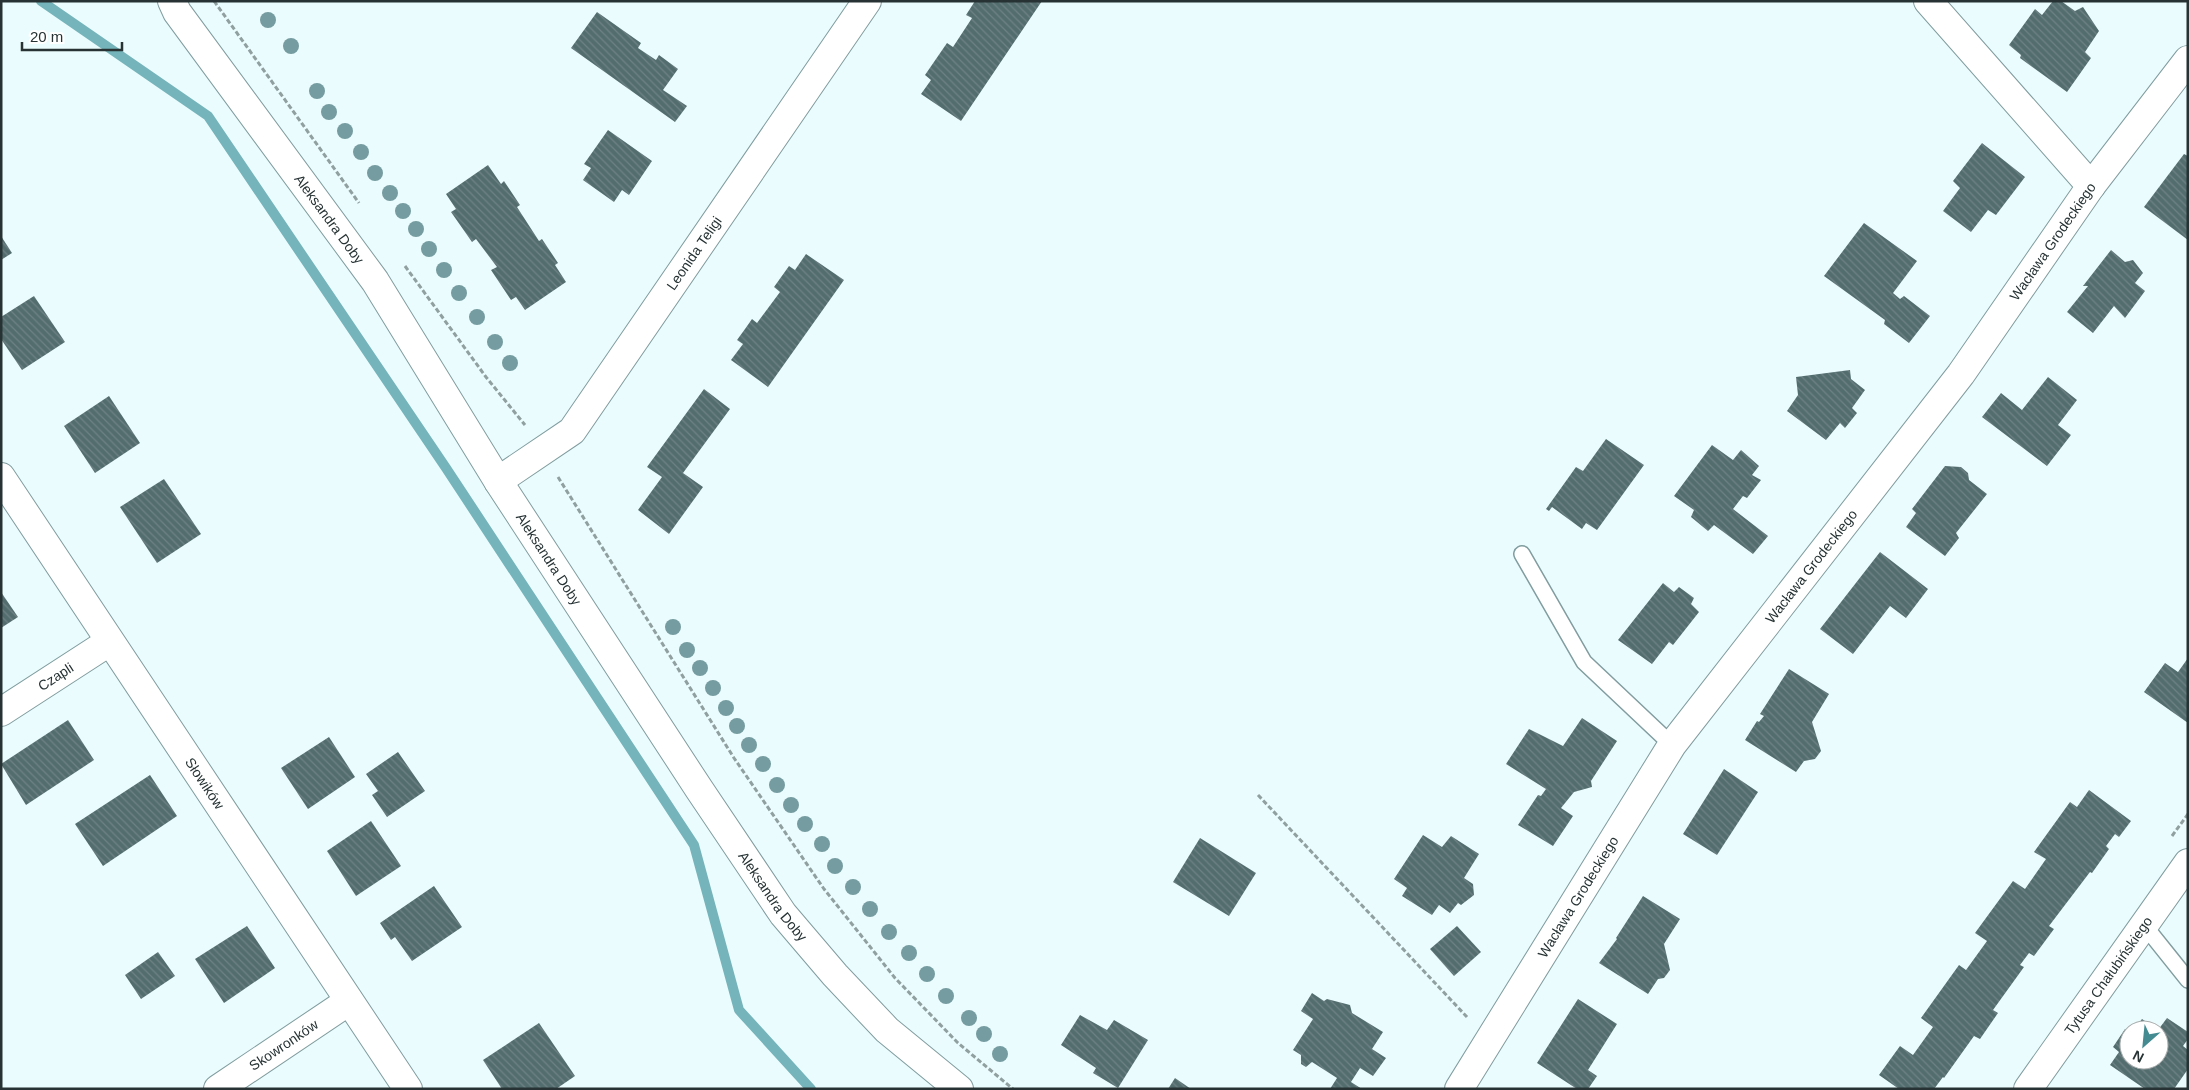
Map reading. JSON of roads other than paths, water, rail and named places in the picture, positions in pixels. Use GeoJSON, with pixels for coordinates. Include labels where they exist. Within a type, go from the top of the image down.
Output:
{"type":"FeatureCollection","features":[{"type":"Feature","properties":{"kind":"street","name":"Aleksandra Doby"},"geometry":{"type":"LineString","coordinates":[[172,1],[177,12],[375,281],[498,481],[783,914],[835,975],[887,1030],[959,1089]]}},
{"type":"Feature","properties":{"kind":"street","name":"Leonida Teligi"},"geometry":{"type":"LineString","coordinates":[[498,481],[541,450],[572,431],[867,1]]}},
{"type":"Feature","properties":{"kind":"street"},"geometry":{"type":"LineString","coordinates":[[1928,1],[2091,186]]}},
{"type":"Feature","properties":{"kind":"street","name":"Wacława Grodeckiego"},"geometry":{"type":"LineString","coordinates":[[1459,1089],[1672,745],[1961,374],[2091,186],[2188,60]]}},
{"type":"Feature","properties":{"kind":"street","name":"Słowików"},"geometry":{"type":"LineString","coordinates":[[1,478],[408,1089]]}},
{"type":"Feature","properties":{"kind":"street","name":"Czapli"},"geometry":{"type":"LineString","coordinates":[[1,712],[109,642]]}},
{"type":"Feature","properties":{"kind":"street","name":"Tytusa Chałubińskiego"},"geometry":{"type":"LineString","coordinates":[[2028,1089],[2188,863]]}},
{"type":"Feature","properties":{"kind":"street","name":"Skowronków"},"geometry":{"type":"LineString","coordinates":[[218,1089],[349,1001]]}},
{"type":"Feature","properties":{"kind":"lane"},"geometry":{"type":"LineString","coordinates":[[1522,554],[1584,662],[1672,745]]}},
{"type":"Feature","properties":{"kind":"lane"},"geometry":{"type":"LineString","coordinates":[[2144,926],[2188,980]]}},
{"type":"Feature","properties":{"kind":"waterway"},"geometry":{"type":"LineString","coordinates":[[41,1],[208,116],[446,468],[694,845],[739,1010],[811,1089]]}}]}
